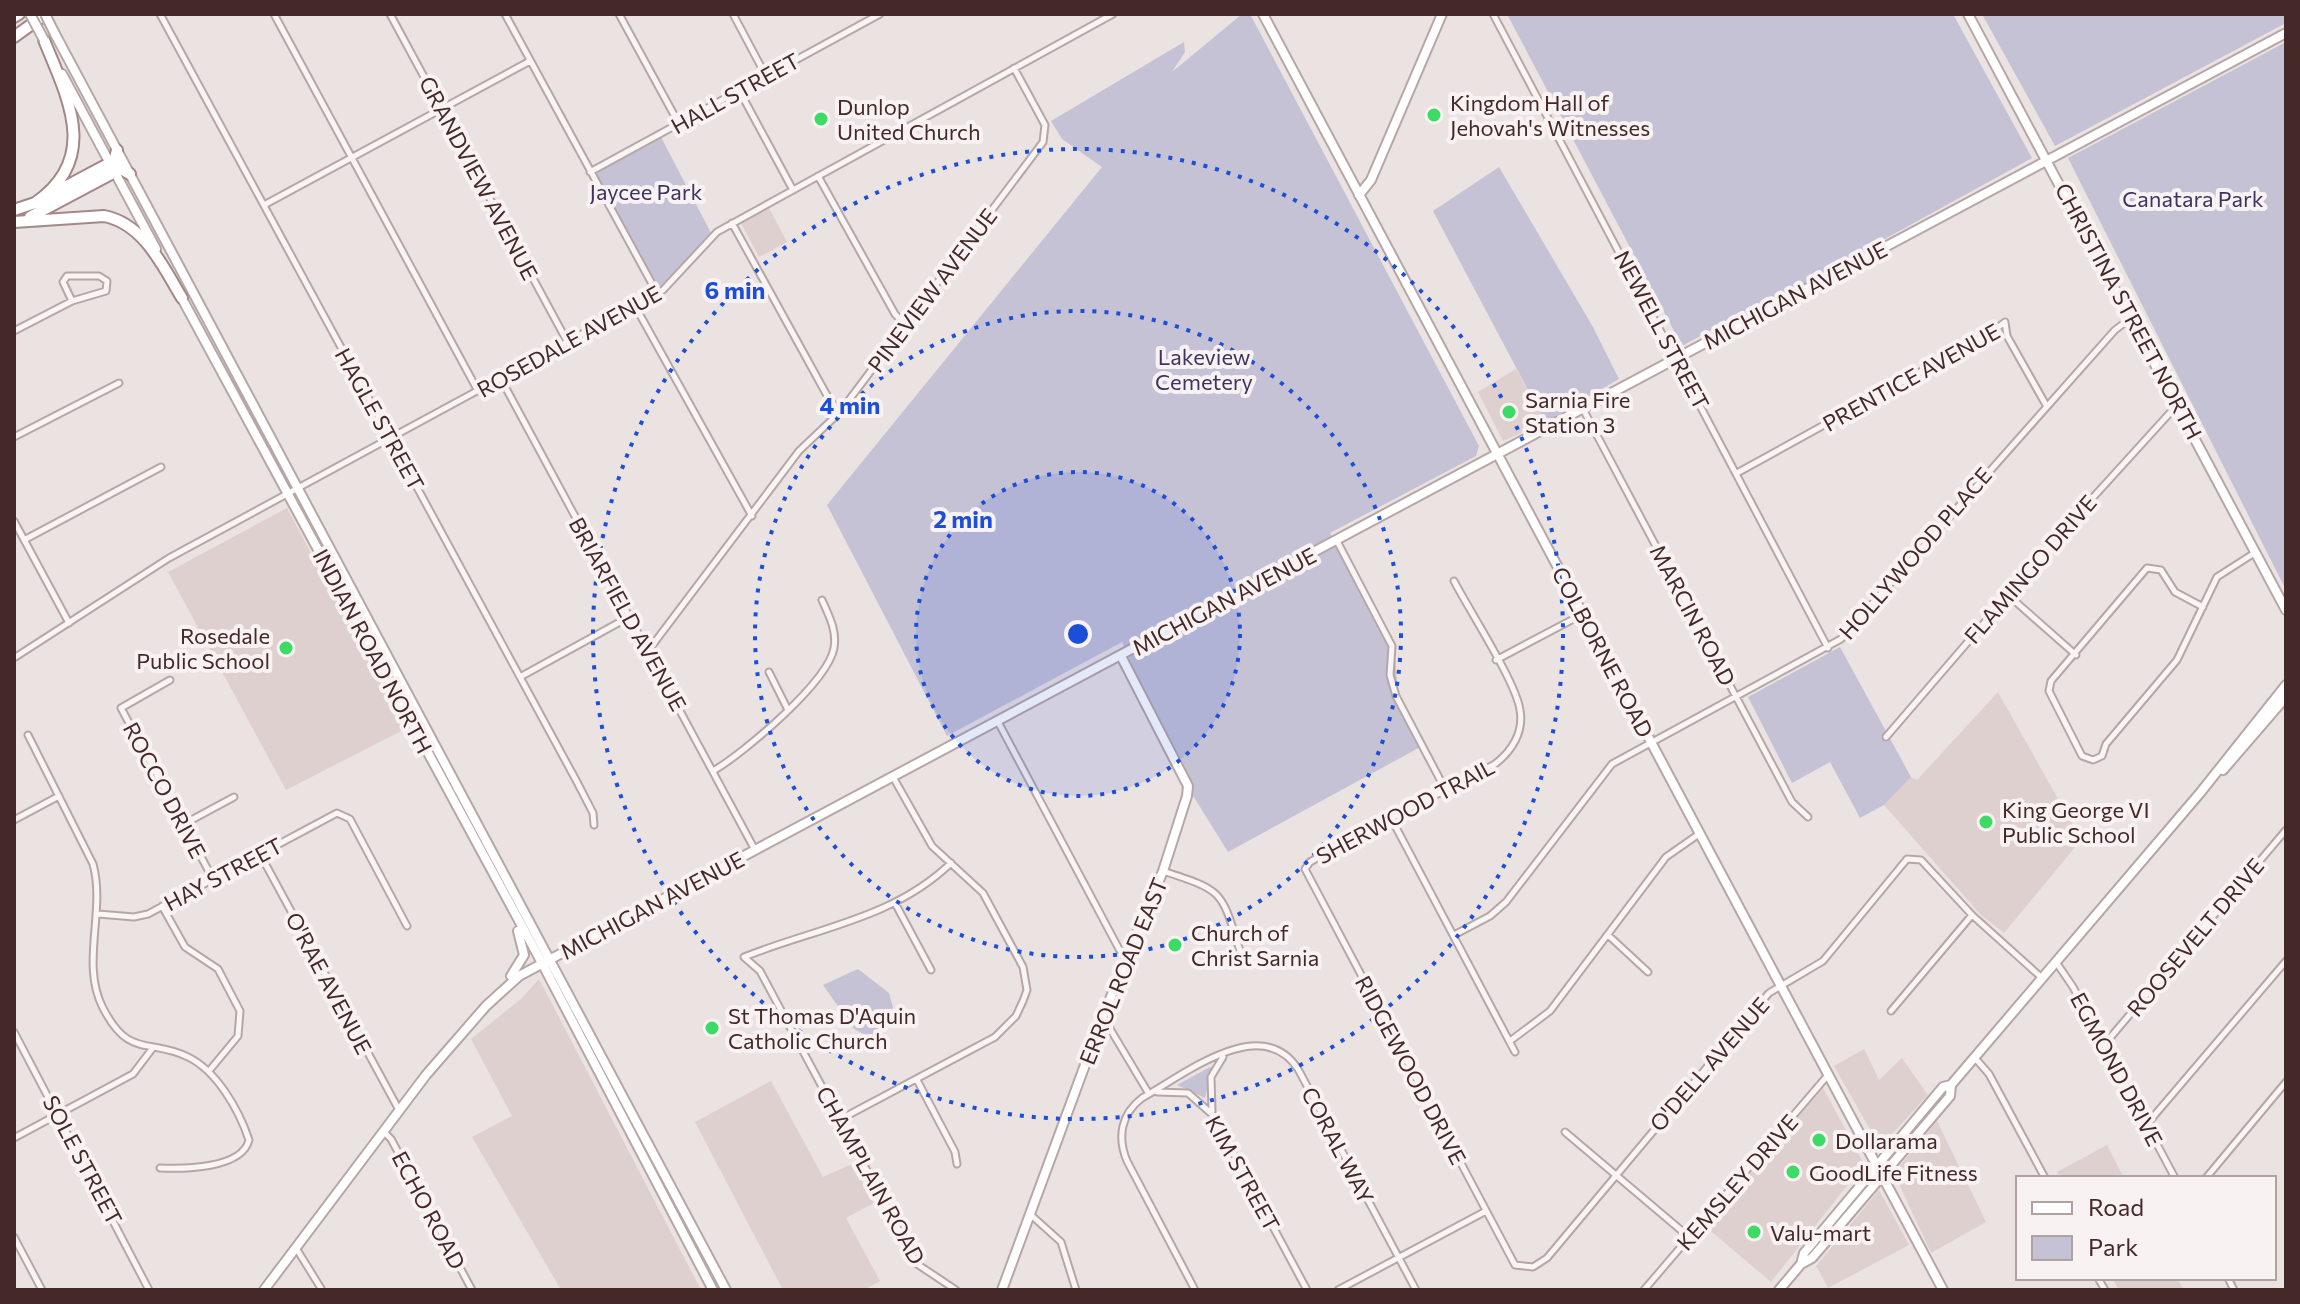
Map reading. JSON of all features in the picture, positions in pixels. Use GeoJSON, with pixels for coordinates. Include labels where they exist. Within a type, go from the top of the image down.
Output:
{"type":"FeatureCollection","features":[{"type":"Feature","properties":{"kind":"highway"},"geometry":{"type":"LineString","coordinates":[[14,37],[46,14]]}},
{"type":"Feature","properties":{"kind":"highway"},"geometry":{"type":"LineString","coordinates":[[15,218],[62,177],[74,137],[67,98],[44,40]]}},
{"type":"Feature","properties":{"kind":"highway"},"geometry":{"type":"LineString","coordinates":[[15,218],[55,206],[113,166],[117,150]]}},
{"type":"Feature","properties":{"kind":"highway"},"geometry":{"type":"LineString","coordinates":[[35,203],[113,166]]}},
{"type":"Feature","properties":{"kind":"highway"},"geometry":{"type":"LineString","coordinates":[[113,166],[130,174]]}},
{"type":"Feature","properties":{"kind":"highway"},"geometry":{"type":"LineString","coordinates":[[15,218],[117,218],[132,227],[154,252],[182,298]]}},
{"type":"Feature","properties":{"kind":"main road","name":"INDIAN ROAD NORTH"},"geometry":{"type":"LineString","coordinates":[[30,14],[542,963],[713,1290]]}},
{"type":"Feature","properties":{"kind":"main road","name":"INDIAN ROAD NORTH"},"geometry":{"type":"LineString","coordinates":[[46,14],[726,1290]]}},
{"type":"Feature","properties":{"kind":"main road","name":"COLBORNE ROAD"},"geometry":{"type":"LineString","coordinates":[[1263,14],[1943,1290]]}},
{"type":"Feature","properties":{"kind":"main road"},"geometry":{"type":"LineString","coordinates":[[1359,195],[1371,180],[1442,14]]}},
{"type":"Feature","properties":{"kind":"main road","name":"CHRISTINA STREET NORTH"},"geometry":{"type":"LineString","coordinates":[[1968,14],[2133,317],[2286,610]]}},
{"type":"Feature","properties":{"kind":"main road","name":"MICHIGAN AVENUE"},"geometry":{"type":"LineString","coordinates":[[264,1290],[399,1110],[486,1006],[516,978],[2286,33]]}},
{"type":"Feature","properties":{"kind":"main road"},"geometry":{"type":"LineString","coordinates":[[1477,466],[1487,451],[1487,435]]}},
{"type":"Feature","properties":{"kind":"main road","name":"ERROL ROAD EAST"},"geometry":{"type":"LineString","coordinates":[[1002,1290],[1103,1016],[1163,871],[1188,786],[1121,656]]}},
{"type":"Feature","properties":{"kind":"main road"},"geometry":{"type":"LineString","coordinates":[[2200,793],[2286,685]]}},
{"type":"Feature","properties":{"kind":"main road"},"geometry":{"type":"LineString","coordinates":[[1801,1264],[1805,1252],[1943,1087],[1951,1085],[1975,1058],[2200,793],[2286,697]]}},
{"type":"Feature","properties":{"kind":"main road"},"geometry":{"type":"LineString","coordinates":[[486,1006],[522,961],[524,945],[510,907]]}},
{"type":"Feature","properties":{"kind":"main road"},"geometry":{"type":"LineString","coordinates":[[1779,1290],[1801,1264],[1812,1258],[1950,1096],[1951,1085]]}},
{"type":"Feature","properties":{"kind":"street","name":"HAGLE STREET"},"geometry":{"type":"LineString","coordinates":[[160,14],[589,804],[594,825]]}},
{"type":"Feature","properties":{"kind":"street"},"geometry":{"type":"LineString","coordinates":[[274,14],[478,391]]}},
{"type":"Feature","properties":{"kind":"street","name":"GRANDVIEW AVENUE"},"geometry":{"type":"LineString","coordinates":[[390,14],[568,343]]}},
{"type":"Feature","properties":{"kind":"street"},"geometry":{"type":"LineString","coordinates":[[505,14],[657,293]]}},
{"type":"Feature","properties":{"kind":"street"},"geometry":{"type":"LineString","coordinates":[[619,14],[679,124]]}},
{"type":"Feature","properties":{"kind":"street"},"geometry":{"type":"LineString","coordinates":[[733,14],[766,76]]}},
{"type":"Feature","properties":{"kind":"street","name":"HALL STREET"},"geometry":{"type":"LineString","coordinates":[[590,172],[880,14]]}},
{"type":"Feature","properties":{"kind":"street","name":"ROSEDALE AVENUE"},"geometry":{"type":"LineString","coordinates":[[14,658],[163,562],[657,293],[675,278],[703,242],[732,223],[1113,14]]}},
{"type":"Feature","properties":{"kind":"street","name":"NEWELL STREET"},"geometry":{"type":"LineString","coordinates":[[1493,14],[1828,648]]}},
{"type":"Feature","properties":{"kind":"street"},"geometry":{"type":"LineString","coordinates":[[264,205],[530,61]]}},
{"type":"Feature","properties":{"kind":"street","name":"PINEVIEW AVENUE"},"geometry":{"type":"LineString","coordinates":[[648,651],[799,451],[840,412],[1046,137],[1045,125],[1014,68]]}},
{"type":"Feature","properties":{"kind":"street"},"geometry":{"type":"LineString","coordinates":[[739,90],[793,190]]}},
{"type":"Feature","properties":{"kind":"street"},"geometry":{"type":"LineString","coordinates":[[818,176],[895,314],[905,325]]}},
{"type":"Feature","properties":{"kind":"street"},"geometry":{"type":"LineString","coordinates":[[732,223],[829,399],[840,412]]}},
{"type":"Feature","properties":{"kind":"street"},"geometry":{"type":"LineString","coordinates":[[14,331],[72,301],[106,291],[107,281],[99,276],[67,276],[63,282],[72,301]]}},
{"type":"Feature","properties":{"kind":"street"},"geometry":{"type":"LineString","coordinates":[[635,306],[752,516]]}},
{"type":"Feature","properties":{"kind":"street","name":"HOLLYWOOD PLACE"},"geometry":{"type":"LineString","coordinates":[[1454,935],[1502,907],[1608,768],[1650,742],[1828,648],[1845,635],[2046,405],[2115,330],[2133,317]]}},
{"type":"Feature","properties":{"kind":"street","name":"PRENTICE AVENUE"},"geometry":{"type":"LineString","coordinates":[[1737,473],[2005,322],[2007,336],[2046,405]]}},
{"type":"Feature","properties":{"kind":"street","name":"BRIARFIELD AVENUE"},"geometry":{"type":"LineString","coordinates":[[501,379],[755,850]]}},
{"type":"Feature","properties":{"kind":"street"},"geometry":{"type":"LineString","coordinates":[[14,437],[119,383]]}},
{"type":"Feature","properties":{"kind":"street","name":"FLAMINGO DRIVE"},"geometry":{"type":"LineString","coordinates":[[1886,737],[2178,404]]}},
{"type":"Feature","properties":{"kind":"street","name":"MARCIN ROAD"},"geometry":{"type":"LineString","coordinates":[[1583,409],[1792,802],[1808,817]]}},
{"type":"Feature","properties":{"kind":"street"},"geometry":{"type":"LineString","coordinates":[[24,540],[161,467]]}},
{"type":"Feature","properties":{"kind":"street"},"geometry":{"type":"LineString","coordinates":[[14,521],[69,623]]}},
{"type":"Feature","properties":{"kind":"street"},"geometry":{"type":"LineString","coordinates":[[1337,541],[1392,646],[1390,675],[1396,696],[1445,789]]}},
{"type":"Feature","properties":{"kind":"street"},"geometry":{"type":"LineString","coordinates":[[2203,607],[2175,592],[2161,570],[2147,568],[2051,681],[2048,689],[2078,743],[2081,755],[2093,760],[2102,756],[2106,744],[2177,660],[2203,607],[2217,577],[2256,552]]}},
{"type":"Feature","properties":{"kind":"street","name":"SHERWOOD TRAIL"},"geometry":{"type":"LineString","coordinates":[[1305,869],[1310,862],[1501,760],[1516,739],[1519,705],[1454,581]]}},
{"type":"Feature","properties":{"kind":"street"},"geometry":{"type":"LineString","coordinates":[[2008,595],[2076,655]]}},
{"type":"Feature","properties":{"kind":"street"},"geometry":{"type":"LineString","coordinates":[[713,771],[741,754],[819,678],[831,657],[834,630],[822,600]]}},
{"type":"Feature","properties":{"kind":"street"},"geometry":{"type":"LineString","coordinates":[[1496,660],[1583,614]]}},
{"type":"Feature","properties":{"kind":"street"},"geometry":{"type":"LineString","coordinates":[[520,677],[629,617]]}},
{"type":"Feature","properties":{"kind":"street"},"geometry":{"type":"LineString","coordinates":[[769,672],[787,708]]}},
{"type":"Feature","properties":{"kind":"street","name":"ROCCO DRIVE"},"geometry":{"type":"LineString","coordinates":[[170,680],[121,708],[213,879]]}},
{"type":"Feature","properties":{"kind":"street"},"geometry":{"type":"LineString","coordinates":[[997,720],[1119,949],[1127,956]]}},
{"type":"Feature","properties":{"kind":"street"},"geometry":{"type":"LineString","coordinates":[[28,735],[93,864],[98,882],[92,980],[102,1008],[118,1032],[129,1041],[187,1057],[209,1071],[249,1140],[244,1149],[209,1167],[160,1168]]}},
{"type":"Feature","properties":{"kind":"street"},"geometry":{"type":"LineString","coordinates":[[839,1120],[995,1037],[1016,1016],[1027,990],[1023,967],[983,893],[925,836],[893,776]]}},
{"type":"Feature","properties":{"kind":"street"},"geometry":{"type":"LineString","coordinates":[[14,820],[59,796]]}},
{"type":"Feature","properties":{"kind":"street"},"geometry":{"type":"LineString","coordinates":[[184,824],[234,797]]}},
{"type":"Feature","properties":{"kind":"street","name":"HAY STREET"},"geometry":{"type":"LineString","coordinates":[[98,914],[134,917],[162,906],[337,813],[343,813],[350,819],[407,926]]}},
{"type":"Feature","properties":{"kind":"street"},"geometry":{"type":"LineString","coordinates":[[1391,818],[1515,1052]]}},
{"type":"Feature","properties":{"kind":"street","name":"ROOSEVELT DRIVE"},"geometry":{"type":"LineString","coordinates":[[2104,1045],[2286,830]]}},
{"type":"Feature","properties":{"kind":"street"},"geometry":{"type":"LineString","coordinates":[[1510,1041],[1550,1011],[1666,857],[1699,834]]}},
{"type":"Feature","properties":{"kind":"street","name":"O'RAE AVENUE"},"geometry":{"type":"LineString","coordinates":[[260,854],[399,1110]]}},
{"type":"Feature","properties":{"kind":"street","name":"O'DELL AVENUE"},"geometry":{"type":"LineString","coordinates":[[1521,1268],[1537,1266],[1547,1258],[1614,1174],[1769,993],[1823,961],[1911,857],[1921,860],[1972,915]]}},
{"type":"Feature","properties":{"kind":"street","name":"CHAMPLAIN ROAD"},"geometry":{"type":"LineString","coordinates":[[951,863],[930,884],[861,920],[744,957],[760,971],[917,1264],[956,1290]]}},
{"type":"Feature","properties":{"kind":"street","name":"RIDGEWOOD DRIVE"},"geometry":{"type":"LineString","coordinates":[[1305,869],[1510,1258],[1521,1268]]}},
{"type":"Feature","properties":{"kind":"street"},"geometry":{"type":"LineString","coordinates":[[1163,871],[1216,889],[1226,905],[1240,951]]}},
{"type":"Feature","properties":{"kind":"street"},"geometry":{"type":"LineString","coordinates":[[895,903],[931,970]]}},
{"type":"Feature","properties":{"kind":"street"},"geometry":{"type":"LineString","coordinates":[[162,906],[185,947],[218,969],[239,1006],[242,1019],[238,1036],[209,1071]]}},
{"type":"Feature","properties":{"kind":"street"},"geometry":{"type":"LineString","coordinates":[[1891,1011],[1972,915],[2042,978]]}},
{"type":"Feature","properties":{"kind":"street"},"geometry":{"type":"LineString","coordinates":[[1608,935],[1648,972]]}},
{"type":"Feature","properties":{"kind":"street"},"geometry":{"type":"LineString","coordinates":[[2147,1124],[2286,961]]}},
{"type":"Feature","properties":{"kind":"street","name":"EGMOND DRIVE"},"geometry":{"type":"LineString","coordinates":[[2055,962],[2073,987],[2174,1176]]}},
{"type":"Feature","properties":{"kind":"street"},"geometry":{"type":"LineString","coordinates":[[1103,1016],[1149,1094],[1127,1113],[1121,1145],[1195,1290]]}},
{"type":"Feature","properties":{"kind":"street","name":"SOLE STREET"},"geometry":{"type":"LineString","coordinates":[[14,1032],[149,1290]]}},
{"type":"Feature","properties":{"kind":"street","name":"CORAL WAY"},"geometry":{"type":"LineString","coordinates":[[1149,1094],[1247,1044],[1280,1049],[1294,1063],[1416,1290]]}},
{"type":"Feature","properties":{"kind":"street"},"geometry":{"type":"LineString","coordinates":[[14,1138],[133,1074],[152,1049]]}},
{"type":"Feature","properties":{"kind":"street"},"geometry":{"type":"LineString","coordinates":[[1213,1115],[1209,1098],[1211,1077],[1230,1051]]}},
{"type":"Feature","properties":{"kind":"street"},"geometry":{"type":"LineString","coordinates":[[1975,1058],[1989,1074],[2044,1176]]}},
{"type":"Feature","properties":{"kind":"street","name":"KEMSLEY DRIVE"},"geometry":{"type":"LineString","coordinates":[[1644,1290],[1829,1074]]}},
{"type":"Feature","properties":{"kind":"street"},"geometry":{"type":"LineString","coordinates":[[917,1080],[955,1152],[957,1164]]}},
{"type":"Feature","properties":{"kind":"street"},"geometry":{"type":"LineString","coordinates":[[2208,1176],[2286,1082]]}},
{"type":"Feature","properties":{"kind":"street","name":"KIM STREET"},"geometry":{"type":"LineString","coordinates":[[1149,1094],[1169,1089],[1188,1093],[1213,1115],[1307,1290]]}},
{"type":"Feature","properties":{"kind":"street","name":"ECHO ROAD"},"geometry":{"type":"LineString","coordinates":[[383,1131],[391,1139],[472,1290]]}},
{"type":"Feature","properties":{"kind":"street"},"geometry":{"type":"LineString","coordinates":[[1565,1132],[1689,1237]]}},
{"type":"Feature","properties":{"kind":"street"},"geometry":{"type":"LineString","coordinates":[[1338,1290],[1486,1211]]}},
{"type":"Feature","properties":{"kind":"street"},"geometry":{"type":"LineString","coordinates":[[1031,1215],[1061,1242],[1076,1290]]}},
{"type":"Feature","properties":{"kind":"street"},"geometry":{"type":"LineString","coordinates":[[14,1237],[42,1290]]}},
{"type":"Feature","properties":{"kind":"street"},"geometry":{"type":"LineString","coordinates":[[296,1248],[322,1290]]}},
{"type":"Feature","properties":{"kind":"shaded area"},"geometry":{"type":"Polygon","coordinates":[[[769,208],[787,242],[759,257],[741,223],[769,208]]]}},
{"type":"Feature","properties":{"kind":"shaded area"},"geometry":{"type":"Polygon","coordinates":[[[1516,369],[1545,422],[1503,441],[1478,392],[1516,369]]]}},
{"type":"Feature","properties":{"kind":"shaded area","name":"Rosedale Public School"},"geometry":{"type":"Polygon","coordinates":[[[287,508],[405,729],[286,790],[168,572],[287,508]]]}},
{"type":"Feature","properties":{"kind":"shaded area","name":"King George VI Public School"},"geometry":{"type":"Polygon","coordinates":[[[1998,692],[2081,840],[2004,933],[1981,915],[1884,805],[1911,777],[1917,780],[1998,692]]]}},
{"type":"Feature","properties":{"kind":"shaded area"},"geometry":{"type":"Polygon","coordinates":[[[539,979],[701,1290],[561,1290],[472,1137],[512,1116],[471,1039],[521,999],[539,979]]]}},
{"type":"Feature","properties":{"kind":"shaded area"},"geometry":{"type":"Polygon","coordinates":[[[1864,1049],[1879,1080],[1902,1058],[1928,1095],[1880,1147],[1834,1066],[1864,1049]]]}},
{"type":"Feature","properties":{"kind":"shaded area"},"geometry":{"type":"Polygon","coordinates":[[[771,1081],[823,1177],[852,1164],[874,1203],[846,1218],[880,1281],[864,1290],[783,1290],[695,1122],[771,1081]]]}},
{"type":"Feature","properties":{"kind":"shaded area"},"geometry":{"type":"Polygon","coordinates":[[[1823,1088],[1864,1164],[1771,1282],[1705,1226],[1823,1088]]]}},
{"type":"Feature","properties":{"kind":"shaded area"},"geometry":{"type":"Polygon","coordinates":[[[1937,1121],[1986,1222],[1931,1253],[1894,1173],[1937,1121]]]}},
{"type":"Feature","properties":{"kind":"shaded area"},"geometry":{"type":"Polygon","coordinates":[[[2107,1145],[2123,1176],[2059,1176],[2057,1172],[2107,1145]]]}},
{"type":"Feature","properties":{"kind":"shaded area"},"geometry":{"type":"Polygon","coordinates":[[[1879,1190],[1909,1245],[1828,1288],[1816,1266],[1879,1190]]]}},
{"type":"Feature","properties":{"kind":"shaded area"},"geometry":{"type":"Polygon","coordinates":[[[2113,1280],[2178,1280],[2184,1290],[2119,1290],[2113,1280]]]}},
{"type":"Feature","properties":{"kind":"green space","name":"Lakeview Cemetery"},"geometry":{"type":"Polygon","coordinates":[[[1242,14],[1250,14],[1479,446],[1476,456],[1330,533],[1385,631],[1395,656],[1398,694],[1424,745],[1228,852],[1187,786],[1122,642],[947,736],[827,505],[1102,167],[1062,139],[1051,121],[1184,42],[1185,52],[1172,72],[1242,14]]]}},
{"type":"Feature","properties":{"kind":"green space"},"geometry":{"type":"Polygon","coordinates":[[[1507,14],[1953,14],[2032,158],[1725,327],[1726,322],[1682,346],[1507,14]]]}},
{"type":"Feature","properties":{"kind":"green space"},"geometry":{"type":"Polygon","coordinates":[[[1982,14],[2286,14],[2286,23],[2055,146],[1982,14]]]}},
{"type":"Feature","properties":{"kind":"green space","name":"Canatara Park"},"geometry":{"type":"Polygon","coordinates":[[[2286,42],[2286,590],[2068,158],[2286,42]]]}},
{"type":"Feature","properties":{"kind":"green space","name":"Jaycee Park"},"geometry":{"type":"Polygon","coordinates":[[[661,137],[711,233],[665,287],[658,291],[593,175],[661,137]]]}},
{"type":"Feature","properties":{"kind":"green space"},"geometry":{"type":"Polygon","coordinates":[[[1499,167],[1593,327],[1619,379],[1545,422],[1433,211],[1499,167]]]}},
{"type":"Feature","properties":{"kind":"green space"},"geometry":{"type":"Polygon","coordinates":[[[1840,647],[1911,777],[1884,805],[1860,818],[1830,762],[1792,783],[1748,697],[1840,647]]]}},
{"type":"Feature","properties":{"kind":"green space"},"geometry":{"type":"Polygon","coordinates":[[[858,969],[889,993],[893,1007],[873,1039],[854,1029],[823,985],[858,969]]]}},
{"type":"Feature","properties":{"kind":"green space"},"geometry":{"type":"Polygon","coordinates":[[[1210,1067],[1205,1098],[1177,1085],[1210,1067]]]}},
{"type":"Feature","properties":{"kind":"place","name":"Kingdom Hall of Jehovah's Witnesses"},"geometry":{"type":"Point","coordinates":[1434,115]}},
{"type":"Feature","properties":{"kind":"place","name":"Dunlop United Church"},"geometry":{"type":"Point","coordinates":[821,119]}},
{"type":"Feature","properties":{"kind":"place","name":"Sarnia Fire Station 3"},"geometry":{"type":"Point","coordinates":[1509,412]}},
{"type":"Feature","properties":{"kind":"place","name":"Rosedale Public School"},"geometry":{"type":"Point","coordinates":[286,648]}},
{"type":"Feature","properties":{"kind":"place","name":"King George VI Public School"},"geometry":{"type":"Point","coordinates":[1986,822]}},
{"type":"Feature","properties":{"kind":"place","name":"Church of Christ Sarnia"},"geometry":{"type":"Point","coordinates":[1175,945]}},
{"type":"Feature","properties":{"kind":"place","name":"St Thomas D'Aquin Catholic Church"},"geometry":{"type":"Point","coordinates":[712,1028]}},
{"type":"Feature","properties":{"kind":"place","name":"Dollarama"},"geometry":{"type":"Point","coordinates":[1819,1140]}},
{"type":"Feature","properties":{"kind":"place","name":"GoodLife Fitness"},"geometry":{"type":"Point","coordinates":[1793,1172]}},
{"type":"Feature","properties":{"kind":"place","name":"Valu-mart"},"geometry":{"type":"Point","coordinates":[1754,1232]}}]}
